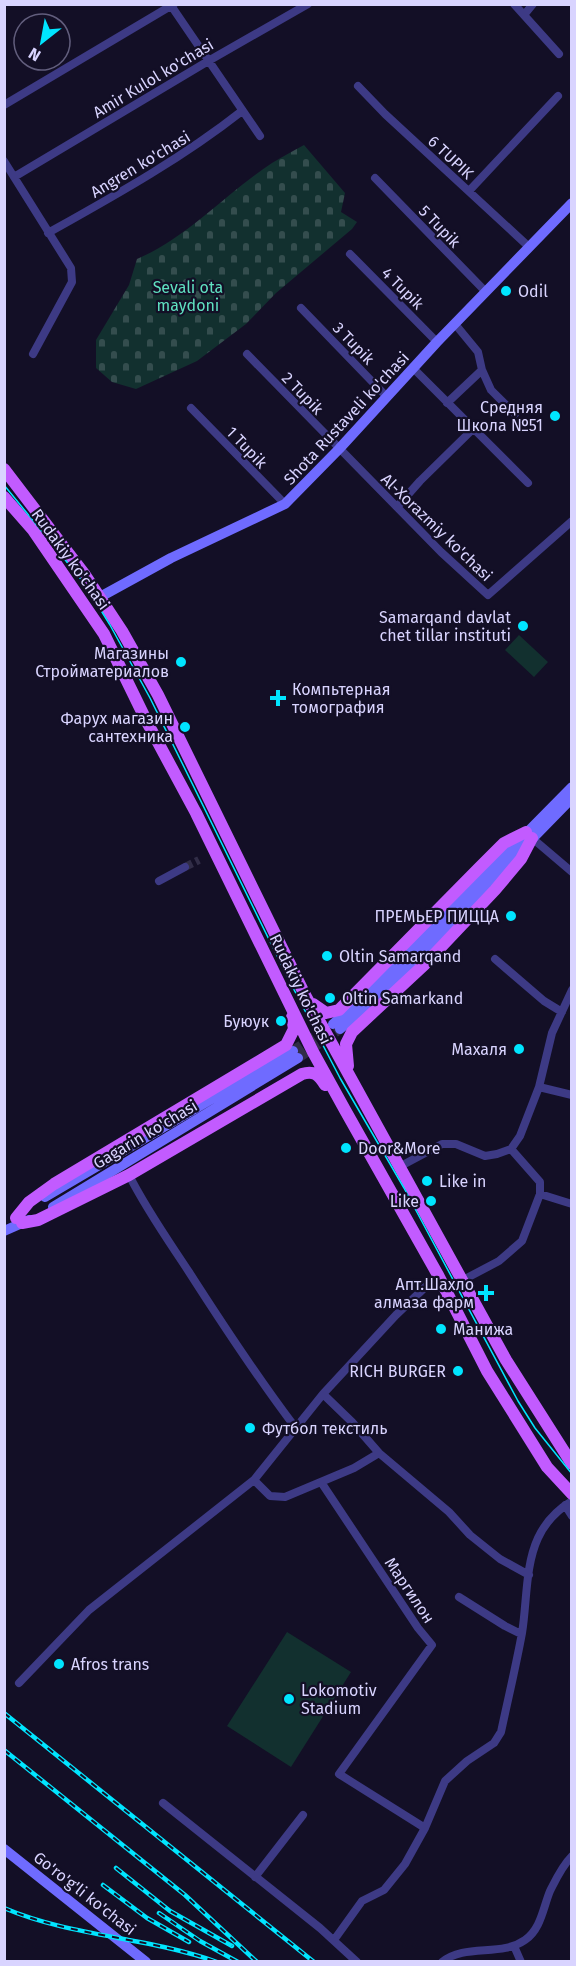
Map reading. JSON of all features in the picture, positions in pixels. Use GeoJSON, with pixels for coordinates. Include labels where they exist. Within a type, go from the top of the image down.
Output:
{"type":"FeatureCollection","features":[{"type":"Feature","properties":{"kind":"main road","name":"Shota Rustaveli ko'chasi"},"geometry":{"type":"LineString","coordinates":[[100,597],[171,558],[285,504],[528,246],[570,208]]}},
{"type":"Feature","properties":{"kind":"main road","name":"Rudakiy ko'chasi"},"geometry":{"type":"LineString","coordinates":[[4,469],[100,597],[122,631],[158,695],[305,995],[352,1082],[506,1360],[571,1461]]}},
{"type":"Feature","properties":{"kind":"main road","name":"Rudakiy ko'chasi"},"geometry":{"type":"LineString","coordinates":[[4,497],[33,530],[104,634],[343,1107],[438,1275],[487,1371],[569,1500]]}},
{"type":"Feature","properties":{"kind":"main road"},"geometry":{"type":"LineString","coordinates":[[337,1027],[381,994],[572,787]]}},
{"type":"Feature","properties":{"kind":"main road"},"geometry":{"type":"LineString","coordinates":[[305,995],[322,1012],[330,1013],[339,1010],[504,843],[529,835],[572,798]]}},
{"type":"Feature","properties":{"kind":"main road"},"geometry":{"type":"LineString","coordinates":[[352,1082],[345,1049],[349,1036],[425,964],[495,890],[521,859],[529,835]]}},
{"type":"Feature","properties":{"kind":"main road"},"geometry":{"type":"LineString","coordinates":[[233,889],[250,880]]}},
{"type":"Feature","properties":{"kind":"main road"},"geometry":{"type":"LineString","coordinates":[[19,1221],[29,1202],[54,1184],[286,1045],[294,1029],[288,1001]]}},
{"type":"Feature","properties":{"kind":"main road","name":"Gagarin ko'chasi"},"geometry":{"type":"LineString","coordinates":[[4,1229],[19,1221],[40,1200],[295,1054]]}},
{"type":"Feature","properties":{"kind":"main road"},"geometry":{"type":"LineString","coordinates":[[19,1221],[38,1220],[129,1175],[291,1080],[307,1073],[318,1075],[343,1107]]}},
{"type":"Feature","properties":{"kind":"main road"},"geometry":{"type":"LineString","coordinates":[[362,1140],[380,1132]]}},
{"type":"Feature","properties":{"kind":"main road","name":"Go'ro'g'li ko'chasi"},"geometry":{"type":"LineString","coordinates":[[4,1849],[146,1962]]}},
{"type":"Feature","properties":{"kind":"street","name":"Amir Kulol ko'chasi"},"geometry":{"type":"LineString","coordinates":[[14,177],[308,4]]}},
{"type":"Feature","properties":{"kind":"street"},"geometry":{"type":"LineString","coordinates":[[514,4],[559,54]]}},
{"type":"Feature","properties":{"kind":"street"},"geometry":{"type":"LineString","coordinates":[[524,15],[532,4]]}},
{"type":"Feature","properties":{"kind":"street"},"geometry":{"type":"LineString","coordinates":[[4,105],[172,5],[260,136]]}},
{"type":"Feature","properties":{"kind":"street","name":"6 TUPIK"},"geometry":{"type":"LineString","coordinates":[[358,86],[385,114],[528,246]]}},
{"type":"Feature","properties":{"kind":"street"},"geometry":{"type":"LineString","coordinates":[[469,191],[558,96]]}},
{"type":"Feature","properties":{"kind":"street","name":"Angren ko'chasi"},"geometry":{"type":"LineString","coordinates":[[48,233],[205,141],[242,111]]}},
{"type":"Feature","properties":{"kind":"street"},"geometry":{"type":"LineString","coordinates":[[4,161],[71,268],[72,282],[33,354]]}},
{"type":"Feature","properties":{"kind":"street","name":"5 Tupik"},"geometry":{"type":"LineString","coordinates":[[375,178],[486,292]]}},
{"type":"Feature","properties":{"kind":"street","name":"4 Tupik"},"geometry":{"type":"LineString","coordinates":[[350,254],[437,342]]}},
{"type":"Feature","properties":{"kind":"street","name":"3 Tupik"},"geometry":{"type":"LineString","coordinates":[[302,308],[387,397]]}},
{"type":"Feature","properties":{"kind":"street"},"geometry":{"type":"LineString","coordinates":[[455,324],[478,352],[482,370],[496,396],[515,414]]}},
{"type":"Feature","properties":{"kind":"street","name":"2 Tupik"},"geometry":{"type":"LineString","coordinates":[[247,354],[339,449]]}},
{"type":"Feature","properties":{"kind":"street"},"geometry":{"type":"LineString","coordinates":[[413,368],[528,483]]}},
{"type":"Feature","properties":{"kind":"street"},"geometry":{"type":"LineString","coordinates":[[447,402],[482,370]]}},
{"type":"Feature","properties":{"kind":"street","name":"1 Tupik"},"geometry":{"type":"LineString","coordinates":[[191,408],[285,504]]}},
{"type":"Feature","properties":{"kind":"street"},"geometry":{"type":"LineString","coordinates":[[397,507],[474,428]]}},
{"type":"Feature","properties":{"kind":"street","name":"Al-Xorazmiy ko'chasi"},"geometry":{"type":"LineString","coordinates":[[339,449],[441,552],[488,595],[572,521]]}},
{"type":"Feature","properties":{"kind":"street"},"geometry":{"type":"LineString","coordinates":[[529,835],[572,872]]}},
{"type":"Feature","properties":{"kind":"street"},"geometry":{"type":"LineString","coordinates":[[159,881],[185,867]]}},
{"type":"Feature","properties":{"kind":"street"},"geometry":{"type":"LineString","coordinates":[[495,959],[544,1001],[562,1012]]}},
{"type":"Feature","properties":{"kind":"street"},"geometry":{"type":"LineString","coordinates":[[399,1167],[442,1144],[456,1144],[485,1156],[511,1149],[520,1136],[540,1086],[552,1033],[572,990]]}},
{"type":"Feature","properties":{"kind":"street"},"geometry":{"type":"LineString","coordinates":[[540,1086],[572,1095]]}},
{"type":"Feature","properties":{"kind":"street"},"geometry":{"type":"LineString","coordinates":[[463,1280],[499,1261],[522,1241],[540,1194],[540,1182],[511,1149]]}},
{"type":"Feature","properties":{"kind":"street"},"geometry":{"type":"LineString","coordinates":[[129,1175],[142,1200],[209,1304],[264,1387],[295,1427]]}},
{"type":"Feature","properties":{"kind":"street"},"geometry":{"type":"LineString","coordinates":[[540,1194],[572,1204]]}},
{"type":"Feature","properties":{"kind":"street"},"geometry":{"type":"LineString","coordinates":[[19,1683],[89,1610],[254,1480],[323,1394],[396,1315],[438,1275]]}},
{"type":"Feature","properties":{"kind":"street"},"geometry":{"type":"LineString","coordinates":[[323,1394],[379,1453],[449,1512],[470,1535],[500,1559],[529,1575]]}},
{"type":"Feature","properties":{"kind":"street"},"geometry":{"type":"LineString","coordinates":[[254,1480],[270,1496],[285,1497],[354,1468],[379,1453]]}},
{"type":"Feature","properties":{"kind":"street","name":"Маргилон"},"geometry":{"type":"LineString","coordinates":[[321,1482],[418,1628],[432,1645],[339,1774],[425,1828]]}},
{"type":"Feature","properties":{"kind":"street"},"geometry":{"type":"LineString","coordinates":[[569,1500],[572,1516]]}},
{"type":"Feature","properties":{"kind":"street"},"geometry":{"type":"LineString","coordinates":[[334,1941],[362,1901],[384,1890],[405,1864],[425,1828],[445,1781],[467,1761],[494,1743],[501,1732],[521,1634],[532,1555],[546,1525],[569,1500]]}},
{"type":"Feature","properties":{"kind":"street"},"geometry":{"type":"LineString","coordinates":[[459,1597],[521,1634]]}},
{"type":"Feature","properties":{"kind":"street"},"geometry":{"type":"LineString","coordinates":[[163,1803],[320,1928],[357,1962]]}},
{"type":"Feature","properties":{"kind":"street"},"geometry":{"type":"LineString","coordinates":[[255,1877],[303,1815]]}},
{"type":"Feature","properties":{"kind":"street"},"geometry":{"type":"LineString","coordinates":[[442,1962],[451,1954],[514,1946],[527,1939],[538,1926],[551,1891],[566,1862],[572,1856]]}},
{"type":"Feature","properties":{"kind":"street"},"geometry":{"type":"LineString","coordinates":[[514,1946],[521,1962]]}},
{"type":"Feature","properties":{"kind":"green space","name":"Sevali ota maydoni"},"geometry":{"type":"Polygon","coordinates":[[[304,145],[345,193],[341,212],[357,222],[352,229],[276,293],[246,324],[197,361],[136,389],[112,382],[96,368],[96,340],[129,285],[137,259],[173,239],[255,175],[304,145]]]}},
{"type":"Feature","properties":{"kind":"green space"},"geometry":{"type":"Polygon","coordinates":[[[519,635],[548,662],[534,677],[505,650],[519,635]]]}},
{"type":"Feature","properties":{"kind":"green space","name":"Lokomotiv Stadium"},"geometry":{"type":"Polygon","coordinates":[[[287,1632],[351,1672],[291,1767],[227,1726],[287,1632]]]}},
{"type":"Feature","properties":{"kind":"tunnel"},"geometry":{"type":"LineString","coordinates":[[185,867],[199,860]]}},
{"type":"Feature","properties":{"kind":"tunnel"},"geometry":{"type":"LineString","coordinates":[[293,1051],[330,1026]]}},
{"type":"Feature","properties":{"kind":"tunnel"},"geometry":{"type":"LineString","coordinates":[[298,1058],[340,1029]]}},
{"type":"Feature","properties":{"kind":"tram line"},"geometry":{"type":"LineString","coordinates":[[4,485],[84,583],[110,625],[150,698],[340,1078],[404,1188],[518,1401],[535,1428],[572,1474]]}},
{"type":"Feature","properties":{"kind":"railway"},"geometry":{"type":"LineString","coordinates":[[4,1713],[314,1962]]}},
{"type":"Feature","properties":{"kind":"railway"},"geometry":{"type":"LineString","coordinates":[[4,1750],[185,1895],[257,1962]]}},
{"type":"Feature","properties":{"kind":"railway"},"geometry":{"type":"LineString","coordinates":[[116,1868],[170,1911],[232,1946]]}},
{"type":"Feature","properties":{"kind":"railway"},"geometry":{"type":"LineString","coordinates":[[103,1885],[147,1918],[189,1942]]}},
{"type":"Feature","properties":{"kind":"railway"},"geometry":{"type":"LineString","coordinates":[[4,1908],[56,1925],[164,1947],[217,1962]]}},
{"type":"Feature","properties":{"kind":"railway"},"geometry":{"type":"LineString","coordinates":[[159,1913],[200,1941],[238,1962]]}},
{"type":"Feature","properties":{"kind":"place","name":"Оdil"},"geometry":{"type":"Point","coordinates":[506,291]}},
{"type":"Feature","properties":{"kind":"place","name":"Средняя Школа №51"},"geometry":{"type":"Point","coordinates":[555,416]}},
{"type":"Feature","properties":{"kind":"place","name":"Samarqand davlat chet tillar instituti"},"geometry":{"type":"Point","coordinates":[523,626]}},
{"type":"Feature","properties":{"kind":"place","name":"Магазины Стройматериалов"},"geometry":{"type":"Point","coordinates":[181,662]}},
{"type":"Feature","properties":{"kind":"place","name":"Компьтерная томография"},"geometry":{"type":"Point","coordinates":[278,698]}},
{"type":"Feature","properties":{"kind":"place","name":"Фарух магазин сантехника"},"geometry":{"type":"Point","coordinates":[185,727]}},
{"type":"Feature","properties":{"kind":"place","name":"ПРЕМЬЕР ПИЦЦА"},"geometry":{"type":"Point","coordinates":[511,916]}},
{"type":"Feature","properties":{"kind":"place","name":"Oltin Samarqand"},"geometry":{"type":"Point","coordinates":[327,956]}},
{"type":"Feature","properties":{"kind":"place","name":"Oltin Samarkand"},"geometry":{"type":"Point","coordinates":[330,998]}},
{"type":"Feature","properties":{"kind":"place","name":"Буюук"},"geometry":{"type":"Point","coordinates":[281,1021]}},
{"type":"Feature","properties":{"kind":"place","name":"Махаля"},"geometry":{"type":"Point","coordinates":[519,1049]}},
{"type":"Feature","properties":{"kind":"place","name":"Door&More"},"geometry":{"type":"Point","coordinates":[346,1148]}},
{"type":"Feature","properties":{"kind":"place","name":"Like in"},"geometry":{"type":"Point","coordinates":[427,1181]}},
{"type":"Feature","properties":{"kind":"place","name":"Like"},"geometry":{"type":"Point","coordinates":[431,1201]}},
{"type":"Feature","properties":{"kind":"place","name":"Апт.Шахло алмаза фарм"},"geometry":{"type":"Point","coordinates":[486,1293]}},
{"type":"Feature","properties":{"kind":"place","name":"Манижа"},"geometry":{"type":"Point","coordinates":[441,1329]}},
{"type":"Feature","properties":{"kind":"place","name":"RICH BURGER"},"geometry":{"type":"Point","coordinates":[458,1371]}},
{"type":"Feature","properties":{"kind":"place","name":"Футбол текстиль"},"geometry":{"type":"Point","coordinates":[250,1428]}},
{"type":"Feature","properties":{"kind":"place","name":"Afros trans"},"geometry":{"type":"Point","coordinates":[59,1664]}},
{"type":"Feature","properties":{"kind":"place","name":"Lokomotiv Stadium"},"geometry":{"type":"Point","coordinates":[289,1699]}}]}
